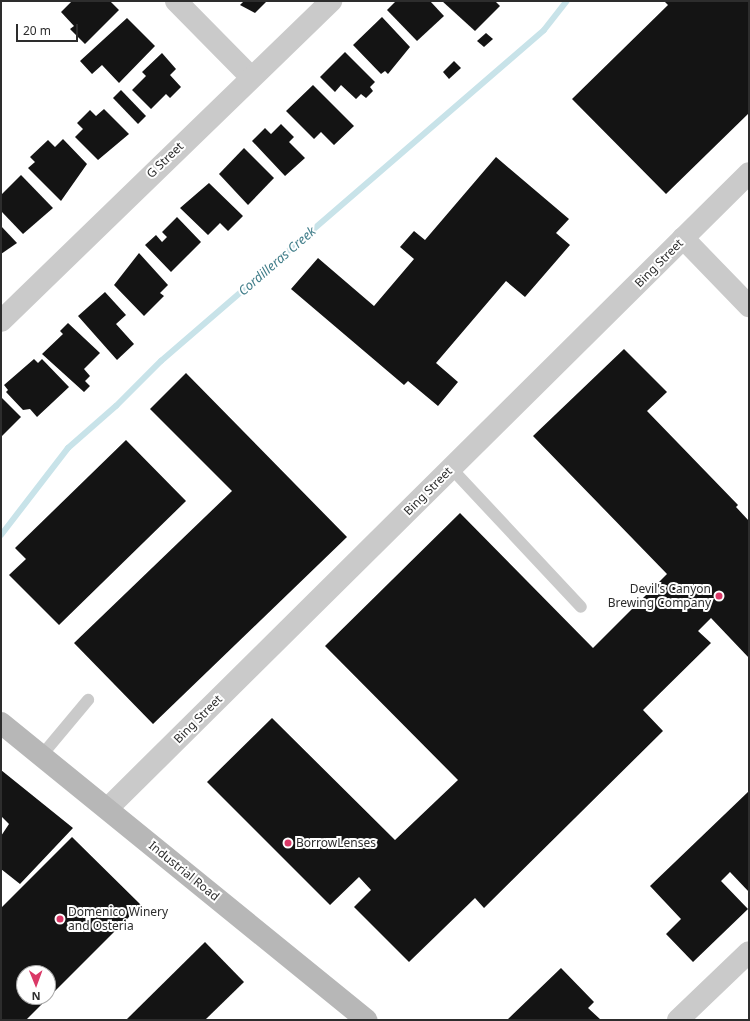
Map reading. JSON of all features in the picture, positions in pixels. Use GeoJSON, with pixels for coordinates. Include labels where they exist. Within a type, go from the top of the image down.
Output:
{"type":"FeatureCollection","features":[{"type":"Feature","properties":{"kind":"main road","name":"Industrial Road"},"geometry":{"type":"LineString","coordinates":[[1,723],[108,808],[367,1020]]}},
{"type":"Feature","properties":{"kind":"street"},"geometry":{"type":"LineString","coordinates":[[176,1],[250,77]]}},
{"type":"Feature","properties":{"kind":"street","name":"G Street"},"geometry":{"type":"LineString","coordinates":[[1,321],[250,77],[331,1]]}},
{"type":"Feature","properties":{"kind":"street","name":"Bing Street"},"geometry":{"type":"LineString","coordinates":[[108,808],[749,173]]}},
{"type":"Feature","properties":{"kind":"street"},"geometry":{"type":"LineString","coordinates":[[683,238],[749,306]]}},
{"type":"Feature","properties":{"kind":"street"},"geometry":{"type":"LineString","coordinates":[[692,1015],[749,952]]}},
{"type":"Feature","properties":{"kind":"lane"},"geometry":{"type":"LineString","coordinates":[[451,468],[581,607]]}},
{"type":"Feature","properties":{"kind":"lane"},"geometry":{"type":"LineString","coordinates":[[42,755],[88,700]]}},
{"type":"Feature","properties":{"kind":"building"},"geometry":{"type":"Polygon","coordinates":[[[72,1],[110,1],[119,10],[85,44],[70,29],[74,26],[61,12],[72,1]]]}},
{"type":"Feature","properties":{"kind":"building"},"geometry":{"type":"Polygon","coordinates":[[[244,1],[267,1],[255,13],[240,5],[244,1]]]}},
{"type":"Feature","properties":{"kind":"building"},"geometry":{"type":"Polygon","coordinates":[[[396,1],[430,1],[444,16],[417,41],[387,10],[396,1]]]}},
{"type":"Feature","properties":{"kind":"building"},"geometry":{"type":"Polygon","coordinates":[[[442,1],[495,1],[500,6],[475,31],[442,1]]]}},
{"type":"Feature","properties":{"kind":"building"},"geometry":{"type":"Polygon","coordinates":[[[664,1],[749,1],[749,113],[666,194],[572,99],[668,5],[664,1]]]}},
{"type":"Feature","properties":{"kind":"building"},"geometry":{"type":"Polygon","coordinates":[[[382,17],[410,47],[388,74],[385,71],[381,74],[353,45],[382,17]]]}},
{"type":"Feature","properties":{"kind":"building"},"geometry":{"type":"Polygon","coordinates":[[[127,18],[155,46],[119,83],[102,65],[92,74],[80,61],[127,18]]]}},
{"type":"Feature","properties":{"kind":"building"},"geometry":{"type":"Polygon","coordinates":[[[486,33],[493,39],[484,47],[477,41],[486,33]]]}},
{"type":"Feature","properties":{"kind":"building"},"geometry":{"type":"Polygon","coordinates":[[[345,52],[375,82],[370,87],[373,91],[366,98],[361,94],[356,99],[341,85],[335,92],[320,77],[345,52]]]}},
{"type":"Feature","properties":{"kind":"building"},"geometry":{"type":"Polygon","coordinates":[[[162,53],[176,69],[170,75],[181,87],[170,98],[166,94],[151,109],[132,90],[146,76],[142,72],[162,53]]]}},
{"type":"Feature","properties":{"kind":"building"},"geometry":{"type":"Polygon","coordinates":[[[454,61],[461,68],[449,79],[443,72],[454,61]]]}},
{"type":"Feature","properties":{"kind":"building"},"geometry":{"type":"Polygon","coordinates":[[[313,85],[354,126],[334,145],[321,132],[314,139],[286,111],[313,85]]]}},
{"type":"Feature","properties":{"kind":"building"},"geometry":{"type":"Polygon","coordinates":[[[121,90],[146,116],[138,124],[113,98],[121,90]]]}},
{"type":"Feature","properties":{"kind":"building"},"geometry":{"type":"Polygon","coordinates":[[[104,109],[129,134],[98,160],[75,137],[83,129],[77,123],[90,110],[96,116],[104,109]]]}},
{"type":"Feature","properties":{"kind":"building"},"geometry":{"type":"Polygon","coordinates":[[[281,124],[294,137],[289,142],[305,158],[285,176],[252,141],[265,128],[271,134],[281,124]]]}},
{"type":"Feature","properties":{"kind":"building"},"geometry":{"type":"Polygon","coordinates":[[[63,139],[87,164],[61,201],[28,168],[35,162],[30,157],[48,140],[55,147],[63,139]]]}},
{"type":"Feature","properties":{"kind":"building"},"geometry":{"type":"Polygon","coordinates":[[[244,148],[274,178],[248,205],[219,174],[244,148]]]}},
{"type":"Feature","properties":{"kind":"building"},"geometry":{"type":"Polygon","coordinates":[[[496,157],[569,219],[556,233],[570,245],[525,297],[506,281],[436,363],[458,382],[438,406],[408,381],[404,385],[291,289],[318,258],[374,306],[414,259],[400,247],[414,231],[425,240],[496,157]]]}},
{"type":"Feature","properties":{"kind":"building"},"geometry":{"type":"Polygon","coordinates":[[[21,175],[53,208],[23,234],[1,211],[1,195],[21,175]]]}},
{"type":"Feature","properties":{"kind":"building"},"geometry":{"type":"Polygon","coordinates":[[[209,183],[243,216],[228,231],[220,223],[208,235],[180,208],[209,183]]]}},
{"type":"Feature","properties":{"kind":"building"},"geometry":{"type":"Polygon","coordinates":[[[177,217],[201,242],[171,272],[145,245],[156,235],[162,242],[167,237],[162,232],[177,217]]]}},
{"type":"Feature","properties":{"kind":"building"},"geometry":{"type":"Polygon","coordinates":[[[1,226],[17,243],[1,254],[1,226]]]}},
{"type":"Feature","properties":{"kind":"building"},"geometry":{"type":"Polygon","coordinates":[[[139,253],[168,285],[160,293],[164,296],[144,316],[114,285],[139,253]]]}},
{"type":"Feature","properties":{"kind":"building"},"geometry":{"type":"Polygon","coordinates":[[[105,292],[126,315],[116,324],[134,344],[117,360],[78,316],[105,292]]]}},
{"type":"Feature","properties":{"kind":"building"},"geometry":{"type":"Polygon","coordinates":[[[68,323],[100,353],[84,369],[90,376],[85,381],[90,386],[84,392],[42,354],[63,334],[60,331],[68,323]]]}},
{"type":"Feature","properties":{"kind":"building"},"geometry":{"type":"Polygon","coordinates":[[[624,349],[667,392],[647,411],[738,505],[736,507],[749,521],[749,658],[711,618],[698,631],[711,643],[643,710],[663,731],[484,908],[475,898],[409,962],[354,907],[371,890],[359,877],[330,905],[207,782],[272,718],[395,840],[458,780],[325,646],[460,513],[593,648],[667,574],[533,436],[624,349]]]}},
{"type":"Feature","properties":{"kind":"building"},"geometry":{"type":"Polygon","coordinates":[[[34,359],[38,363],[42,359],[69,387],[37,417],[30,409],[23,410],[6,392],[8,390],[4,385],[34,359]]]}},
{"type":"Feature","properties":{"kind":"building"},"geometry":{"type":"Polygon","coordinates":[[[186,373],[347,537],[153,724],[74,643],[232,491],[150,409],[186,373]]]}},
{"type":"Feature","properties":{"kind":"building"},"geometry":{"type":"Polygon","coordinates":[[[1,397],[21,417],[1,437],[1,397]]]}},
{"type":"Feature","properties":{"kind":"building"},"geometry":{"type":"Polygon","coordinates":[[[126,440],[186,501],[59,625],[9,575],[26,559],[15,548],[126,440]]]}},
{"type":"Feature","properties":{"kind":"building"},"geometry":{"type":"Polygon","coordinates":[[[1,770],[73,828],[20,884],[1,869],[1,836],[9,824],[1,816],[1,770]]]}},
{"type":"Feature","properties":{"kind":"building"},"geometry":{"type":"Polygon","coordinates":[[[749,791],[749,892],[730,872],[721,881],[748,909],[693,962],[666,934],[681,919],[650,886],[749,791]]]}},
{"type":"Feature","properties":{"kind":"building"},"geometry":{"type":"Polygon","coordinates":[[[72,837],[141,905],[56,990],[56,965],[16,965],[16,1005],[41,1005],[26,1020],[1,1020],[1,908],[72,837]]]}},
{"type":"Feature","properties":{"kind":"building"},"geometry":{"type":"Polygon","coordinates":[[[205,942],[244,982],[205,1020],[126,1020],[205,942]]]}},
{"type":"Feature","properties":{"kind":"building"},"geometry":{"type":"Polygon","coordinates":[[[561,968],[594,1002],[588,1008],[601,1020],[507,1020],[561,968]]]}},
{"type":"Feature","properties":{"kind":"waterway","name":"Cordilleras Creek"},"geometry":{"type":"LineString","coordinates":[[1,535],[68,448],[116,406],[161,361],[544,30],[567,1]]}},
{"type":"Feature","properties":{"kind":"place","name":"Devil's Canyon Brewing Company"},"geometry":{"type":"Point","coordinates":[719,596]}},
{"type":"Feature","properties":{"kind":"place","name":"BorrowLenses"},"geometry":{"type":"Point","coordinates":[288,843]}},
{"type":"Feature","properties":{"kind":"place","name":"Domenico Winery and Osteria"},"geometry":{"type":"Point","coordinates":[60,919]}}]}
